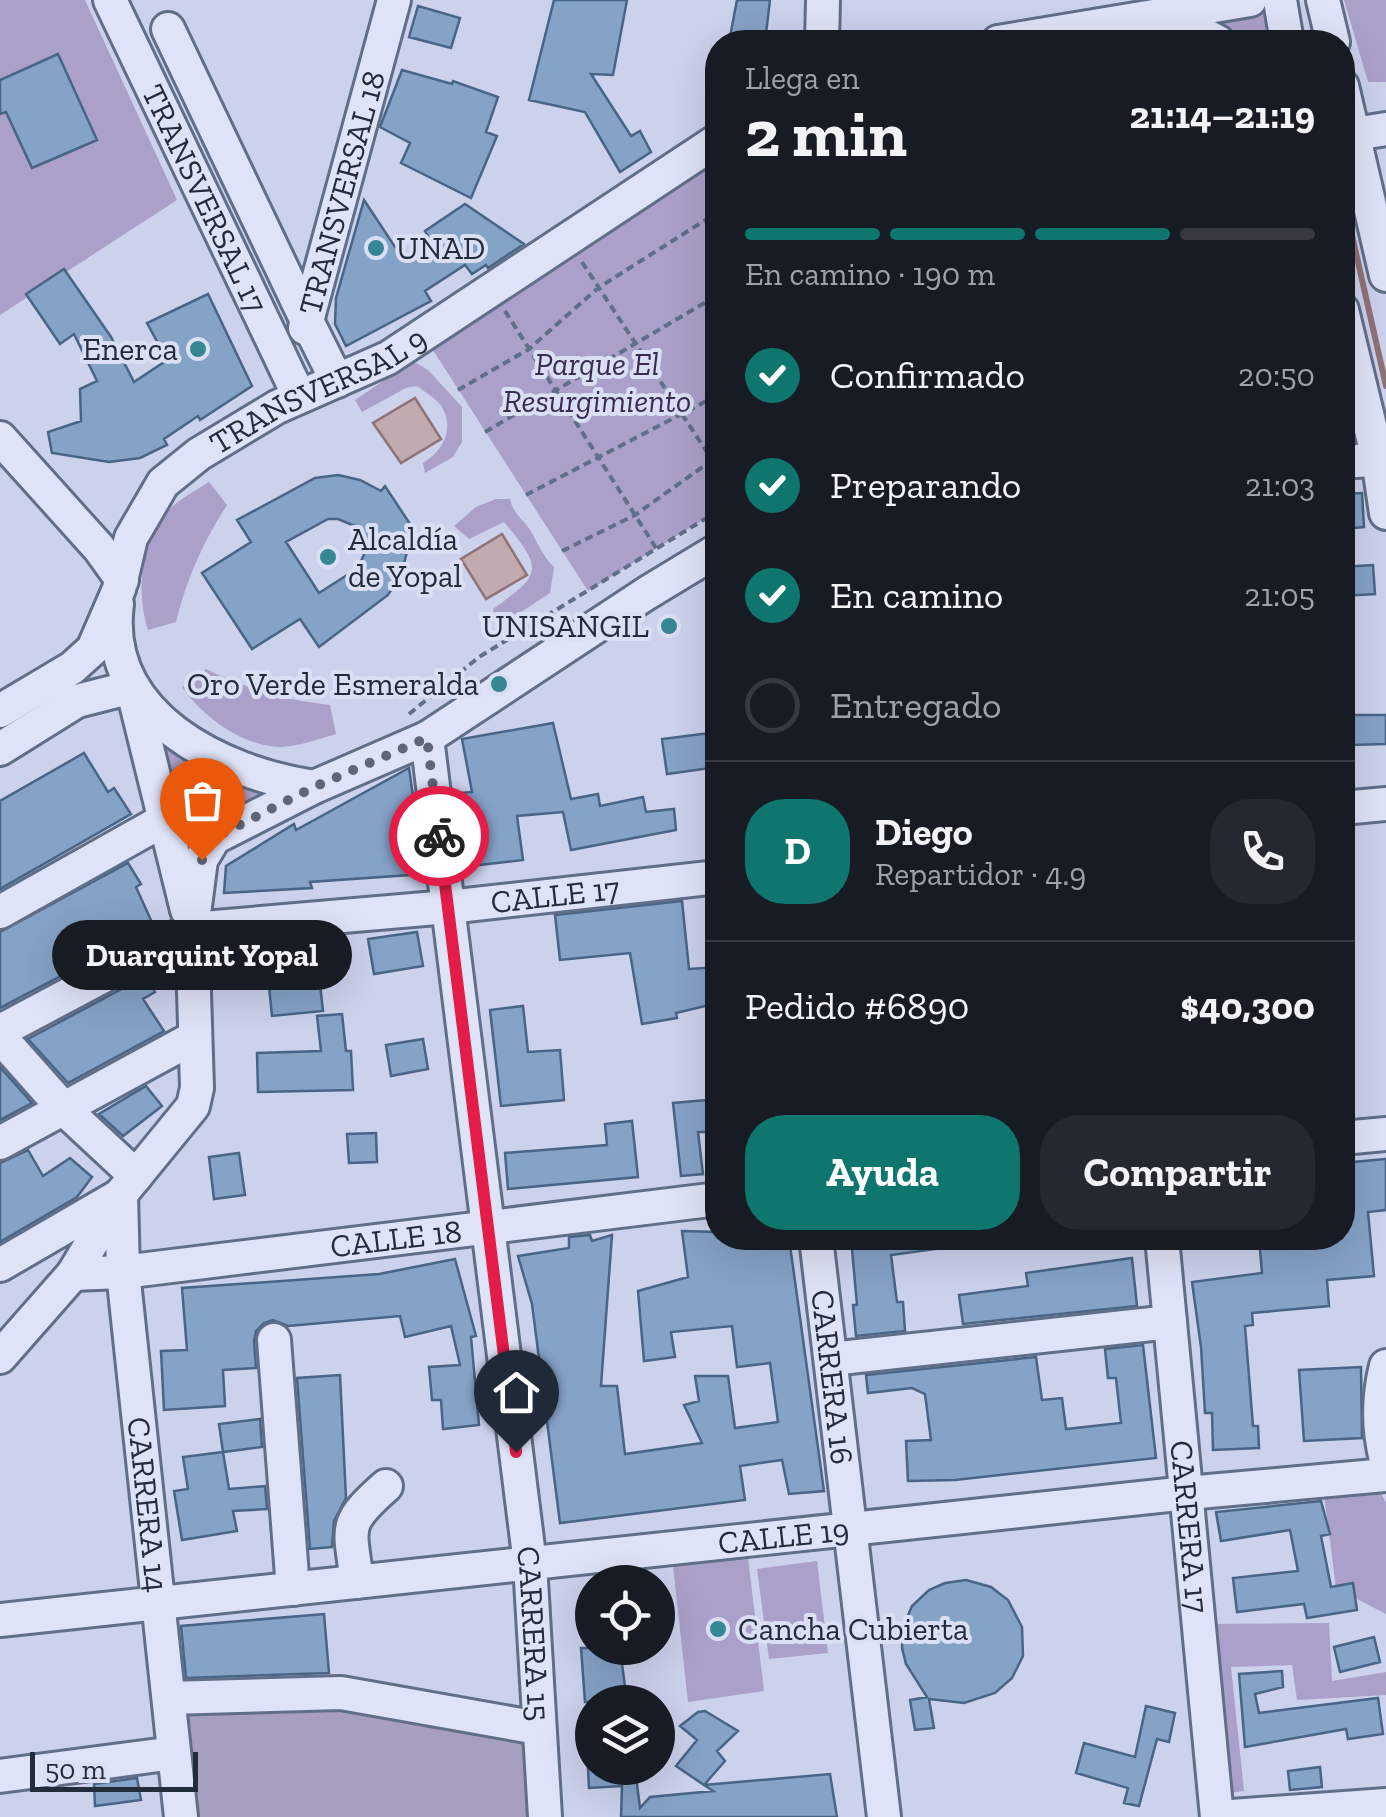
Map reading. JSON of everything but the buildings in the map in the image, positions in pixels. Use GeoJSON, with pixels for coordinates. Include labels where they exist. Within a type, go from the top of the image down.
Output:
{"type":"FeatureCollection","features":[{"type":"Feature","properties":{"kind":"street","name":"TRANSVERSAL 17"},"geometry":{"type":"LineString","coordinates":[[110,0],[295,387]]}},
{"type":"Feature","properties":{"kind":"street","name":"TRANSVERSAL 18"},"geometry":{"type":"LineString","coordinates":[[337,381],[307,321],[394,0]]}},
{"type":"Feature","properties":{"kind":"street"},"geometry":{"type":"LineString","coordinates":[[822,30],[823,0]]}},
{"type":"Feature","properties":{"kind":"street"},"geometry":{"type":"LineString","coordinates":[[1070,30],[1250,0]]}},
{"type":"Feature","properties":{"kind":"street"},"geometry":{"type":"LineString","coordinates":[[1280,0],[1285,30]]}},
{"type":"Feature","properties":{"kind":"street"},"geometry":{"type":"LineString","coordinates":[[1323,0],[1330,30]]}},
{"type":"Feature","properties":{"kind":"street"},"geometry":{"type":"LineString","coordinates":[[148,84],[173,14]]}},
{"type":"Feature","properties":{"kind":"street"},"geometry":{"type":"LineString","coordinates":[[173,14],[307,321],[295,387]]}},
{"type":"Feature","properties":{"kind":"street"},"geometry":{"type":"LineString","coordinates":[[1149,17],[1180,22],[1195,30]]}},
{"type":"Feature","properties":{"kind":"street"},"geometry":{"type":"LineString","coordinates":[[1355,133],[1386,130]]}},
{"type":"Feature","properties":{"kind":"street","name":"TRANSVERSAL 9"},"geometry":{"type":"LineString","coordinates":[[0,711],[72,668],[94,649],[120,585],[130,538],[164,484],[210,446],[295,387],[337,381],[388,358],[705,149]]}},
{"type":"Feature","properties":{"kind":"street"},"geometry":{"type":"LineString","coordinates":[[1355,160],[1386,275]]}},
{"type":"Feature","properties":{"kind":"street"},"geometry":{"type":"LineString","coordinates":[[1355,358],[1382,459],[1386,512]]}},
{"type":"Feature","properties":{"kind":"street"},"geometry":{"type":"LineString","coordinates":[[0,438],[100,548],[120,585],[114,623],[120,656],[132,687],[192,929]]}},
{"type":"Feature","properties":{"kind":"street"},"geometry":{"type":"LineString","coordinates":[[1355,461],[1382,459]]}},
{"type":"Feature","properties":{"kind":"street"},"geometry":{"type":"LineString","coordinates":[[0,1358],[73,1274],[128,1185],[193,1106],[197,1088],[192,929],[202,860],[214,838],[314,787],[705,558]]}},
{"type":"Feature","properties":{"kind":"street"},"geometry":{"type":"LineString","coordinates":[[0,750],[77,701],[132,687]]}},
{"type":"Feature","properties":{"kind":"street"},"geometry":{"type":"LineString","coordinates":[[132,687],[194,746],[232,767],[272,780],[314,787]]}},
{"type":"Feature","properties":{"kind":"street","name":"CARRERA 15"},"geometry":{"type":"LineString","coordinates":[[418,726],[448,906],[530,1564],[545,1817]]}},
{"type":"Feature","properties":{"kind":"street"},"geometry":{"type":"LineString","coordinates":[[1355,807],[1386,804]]}},
{"type":"Feature","properties":{"kind":"street"},"geometry":{"type":"LineString","coordinates":[[0,912],[164,820]]}},
{"type":"Feature","properties":{"kind":"street","name":"CALLE 17"},"geometry":{"type":"LineString","coordinates":[[0,1034],[192,929],[705,878]]}},
{"type":"Feature","properties":{"kind":"street"},"geometry":{"type":"LineString","coordinates":[[0,1034],[128,1185]]}},
{"type":"Feature","properties":{"kind":"street"},"geometry":{"type":"LineString","coordinates":[[0,1143],[194,1037]]}},
{"type":"Feature","properties":{"kind":"street"},"geometry":{"type":"LineString","coordinates":[[1355,1137],[1386,1134]]}},
{"type":"Feature","properties":{"kind":"street"},"geometry":{"type":"LineString","coordinates":[[0,1265],[128,1185]]}},
{"type":"Feature","properties":{"kind":"street","name":"CARRERA 14"},"geometry":{"type":"LineString","coordinates":[[128,1185],[123,1272],[181,1817]]}},
{"type":"Feature","properties":{"kind":"street","name":"CALLE 18"},"geometry":{"type":"LineString","coordinates":[[73,1274],[123,1272],[705,1201]]}},
{"type":"Feature","properties":{"kind":"street","name":"CARRERA 16"},"geometry":{"type":"LineString","coordinates":[[817,1250],[884,1817]]}},
{"type":"Feature","properties":{"kind":"street","name":"CARRERA 17"},"geometry":{"type":"LineString","coordinates":[[1163,1250],[1218,1817]]}},
{"type":"Feature","properties":{"kind":"street"},"geometry":{"type":"LineString","coordinates":[[830,1358],[1170,1322]]}},
{"type":"Feature","properties":{"kind":"street"},"geometry":{"type":"LineString","coordinates":[[274,1340],[293,1590]]}},
{"type":"Feature","properties":{"kind":"street"},"geometry":{"type":"LineString","coordinates":[[1386,1366],[1379,1432],[1386,1460]]}},
{"type":"Feature","properties":{"kind":"street","name":"CALLE 19"},"geometry":{"type":"LineString","coordinates":[[0,1620],[1386,1475]]}},
{"type":"Feature","properties":{"kind":"street"},"geometry":{"type":"LineString","coordinates":[[357,1582],[352,1525],[357,1512],[386,1486]]}},
{"type":"Feature","properties":{"kind":"street"},"geometry":{"type":"LineString","coordinates":[[168,1698],[340,1693],[538,1728]]}},
{"type":"Feature","properties":{"kind":"street"},"geometry":{"type":"LineString","coordinates":[[0,1776],[174,1753]]}},
{"type":"Feature","properties":{"kind":"street"},"geometry":{"type":"LineString","coordinates":[[1218,1817],[1386,1806]]}},
{"type":"Feature","properties":{"kind":"path"},"geometry":{"type":"LineString","coordinates":[[458,390],[529,349],[598,288],[705,220]]}},
{"type":"Feature","properties":{"kind":"path"},"geometry":{"type":"LineString","coordinates":[[574,250],[705,450]]}},
{"type":"Feature","properties":{"kind":"path"},"geometry":{"type":"LineString","coordinates":[[500,303],[656,549]]}},
{"type":"Feature","properties":{"kind":"path"},"geometry":{"type":"LineString","coordinates":[[484,432],[705,303]]}},
{"type":"Feature","properties":{"kind":"path"},"geometry":{"type":"LineString","coordinates":[[526,496],[705,401]]}},
{"type":"Feature","properties":{"kind":"path"},"geometry":{"type":"LineString","coordinates":[[562,551],[635,515],[705,465]]}},
{"type":"Feature","properties":{"kind":"path"},"geometry":{"type":"LineString","coordinates":[[418,726],[479,657],[705,519]]}},
{"type":"Feature","properties":{"kind":"green space"},"geometry":{"type":"Polygon","coordinates":[[[0,0],[85,0],[177,200],[0,315],[0,0]]]}},
{"type":"Feature","properties":{"kind":"green space"},"geometry":{"type":"Polygon","coordinates":[[[1344,0],[1386,0],[1386,82],[1368,82],[1344,0]]]}},
{"type":"Feature","properties":{"kind":"green space"},"geometry":{"type":"Polygon","coordinates":[[[1262,10],[1268,30],[1221,30],[1206,19],[1262,10]]]}},
{"type":"Feature","properties":{"kind":"green space","name":"Parque El Resurgimiento"},"geometry":{"type":"Polygon","coordinates":[[[705,161],[705,518],[588,591],[429,344],[705,161]]]}},
{"type":"Feature","properties":{"kind":"green space"},"geometry":{"type":"Polygon","coordinates":[[[413,361],[428,370],[462,407],[462,442],[453,457],[425,473],[423,463],[436,453],[447,431],[446,415],[437,401],[417,386],[362,412],[355,400],[413,361]]]}},
{"type":"Feature","properties":{"kind":"green space"},"geometry":{"type":"Polygon","coordinates":[[[209,482],[227,505],[197,561],[176,622],[148,630],[142,602],[142,570],[149,540],[169,510],[209,482]]]}},
{"type":"Feature","properties":{"kind":"green space"},"geometry":{"type":"Polygon","coordinates":[[[496,499],[510,499],[554,567],[550,593],[512,618],[496,622],[493,609],[529,579],[531,561],[504,522],[469,539],[454,526],[476,507],[496,499]]]}},
{"type":"Feature","properties":{"kind":"green space"},"geometry":{"type":"Polygon","coordinates":[[[206,669],[266,693],[330,705],[336,734],[282,747],[239,736],[201,709],[182,687],[206,669]]]}},
{"type":"Feature","properties":{"kind":"green space"},"geometry":{"type":"Polygon","coordinates":[[[164,741],[264,791],[185,839],[164,741]]]}},
{"type":"Feature","properties":{"kind":"green space"},"geometry":{"type":"Polygon","coordinates":[[[1377,1488],[1386,1502],[1386,1614],[1336,1588],[1324,1494],[1377,1488]]]}},
{"type":"Feature","properties":{"kind":"green space","name":"Cancha Cubierta"},"geometry":{"type":"Polygon","coordinates":[[[709,1557],[748,1558],[764,1691],[688,1702],[675,1566],[709,1557]]]}},
{"type":"Feature","properties":{"kind":"green space"},"geometry":{"type":"Polygon","coordinates":[[[817,1561],[828,1653],[769,1659],[757,1569],[817,1561]]]}},
{"type":"Feature","properties":{"kind":"green space"},"geometry":{"type":"Polygon","coordinates":[[[1329,1623],[1332,1681],[1386,1672],[1386,1695],[1297,1700],[1292,1665],[1231,1667],[1244,1791],[1221,1794],[1209,1624],[1329,1623]]]}},
{"type":"Feature","properties":{"kind":"shaded area"},"geometry":{"type":"Polygon","coordinates":[[[415,398],[441,439],[401,463],[373,423],[415,398]]]}},
{"type":"Feature","properties":{"kind":"shaded area"},"geometry":{"type":"Polygon","coordinates":[[[502,534],[527,575],[486,599],[461,559],[502,534]]]}},
{"type":"Feature","properties":{"kind":"shaded area"},"geometry":{"type":"Polygon","coordinates":[[[320,1702],[529,1733],[535,1817],[196,1817],[184,1709],[320,1702]]]}},
{"type":"Feature","properties":{"kind":"waterway"},"geometry":{"type":"LineString","coordinates":[[1355,249],[1386,386]]}},
{"type":"Feature","properties":{"kind":"way so far"},"geometry":{"type":"LineString","coordinates":[[202,860],[214,838],[314,787],[427,738],[439,836]]}},
{"type":"Feature","properties":{"kind":"place","name":"UNAD"},"geometry":{"type":"Point","coordinates":[376,248]}},
{"type":"Feature","properties":{"kind":"place","name":"Enerca"},"geometry":{"type":"Point","coordinates":[198,349]}},
{"type":"Feature","properties":{"kind":"place","name":"Alcaldía de Yopal"},"geometry":{"type":"Point","coordinates":[328,557]}},
{"type":"Feature","properties":{"kind":"place","name":"UNISANGIL"},"geometry":{"type":"Point","coordinates":[669,626]}},
{"type":"Feature","properties":{"kind":"place","name":"Oro Verde Esmeralda"},"geometry":{"type":"Point","coordinates":[499,684]}},
{"type":"Feature","properties":{"kind":"place","name":"Duarquint Yopal"},"geometry":{"type":"Point","coordinates":[202,860]}},
{"type":"Feature","properties":{"kind":"place","name":"Cancha Cubierta"},"geometry":{"type":"Point","coordinates":[718,1629]}},
{"type":"Feature","properties":{"kind":"route"},"geometry":{"type":"LineString","coordinates":[[439,836],[516,1452]]}}]}
